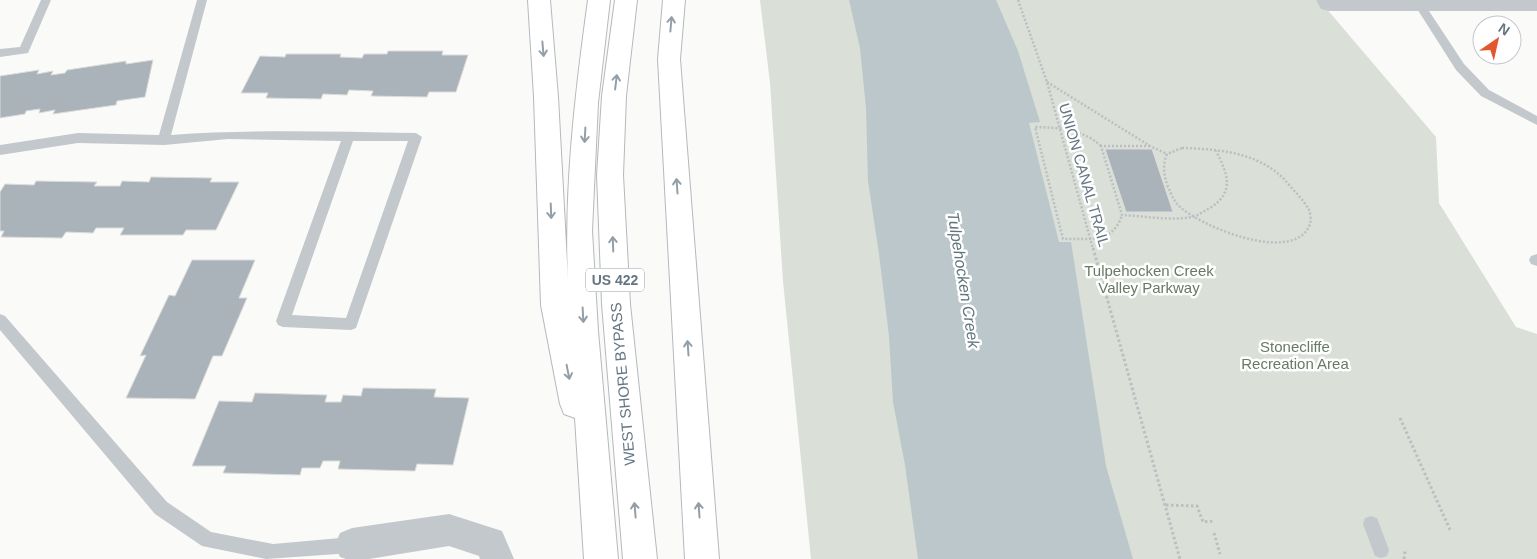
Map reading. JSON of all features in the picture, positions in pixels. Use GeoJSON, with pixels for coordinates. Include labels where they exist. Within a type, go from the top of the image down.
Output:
{"type":"FeatureCollection","features":[{"type":"Feature","properties":{"kind":"highway"},"geometry":{"type":"LineString","coordinates":[[539,0],[546,90],[555,305],[599,523]]}},
{"type":"Feature","properties":{"kind":"highway"},"geometry":{"type":"LineString","coordinates":[[599,0],[586,103],[579,231],[584,331],[601,559]]}},
{"type":"Feature","properties":{"kind":"highway","name":"WEST SHORE BYPASS"},"geometry":{"type":"LineString","coordinates":[[626,0],[614,96],[610,175],[616,304],[640,559]]}},
{"type":"Feature","properties":{"kind":"highway"},"geometry":{"type":"LineString","coordinates":[[674,0],[668,59],[702,559]]}},
{"type":"Feature","properties":{"kind":"street"},"geometry":{"type":"LineString","coordinates":[[1328,2],[1537,4]]}},
{"type":"Feature","properties":{"kind":"street"},"geometry":{"type":"LineString","coordinates":[[352,545],[449,530],[490,543],[497,559]]}},
{"type":"Feature","properties":{"kind":"lane"},"geometry":{"type":"LineString","coordinates":[[0,53],[24,50],[46,0]]}},
{"type":"Feature","properties":{"kind":"lane"},"geometry":{"type":"LineString","coordinates":[[164,140],[202,0]]}},
{"type":"Feature","properties":{"kind":"lane"},"geometry":{"type":"LineString","coordinates":[[1419,4],[1460,67],[1485,93],[1537,121]]}},
{"type":"Feature","properties":{"kind":"lane"},"geometry":{"type":"LineString","coordinates":[[0,150],[78,138],[164,140],[228,135],[349,136],[416,137],[351,324],[283,321],[349,136]]}},
{"type":"Feature","properties":{"kind":"lane"},"geometry":{"type":"LineString","coordinates":[[0,320],[161,508],[208,540],[273,552],[352,545]]}},
{"type":"Feature","properties":{"kind":"lane"},"geometry":{"type":"LineString","coordinates":[[1371,524],[1381,550]]}},
{"type":"Feature","properties":{"kind":"path","name":"UNION CANAL TRAIL"},"geometry":{"type":"LineString","coordinates":[[1018,0],[1047,82],[1181,558]]}},
{"type":"Feature","properties":{"kind":"path"},"geometry":{"type":"LineString","coordinates":[[1047,82],[1150,146],[1167,154],[1182,148],[1197,148],[1236,154],[1268,166],[1278,173],[1309,210],[1311,216],[1310,224],[1296,239],[1278,242],[1240,237],[1221,232],[1193,217],[1177,204],[1163,174],[1162,167],[1167,154]]}},
{"type":"Feature","properties":{"kind":"path"},"geometry":{"type":"LineString","coordinates":[[1035,127],[1069,127],[1080,130],[1092,137],[1101,146],[1122,215],[1120,224],[1108,236],[1090,239],[1063,239],[1035,127]]}},
{"type":"Feature","properties":{"kind":"path"},"geometry":{"type":"LineString","coordinates":[[1101,146],[1150,146]]}},
{"type":"Feature","properties":{"kind":"path"},"geometry":{"type":"LineString","coordinates":[[1122,215],[1193,217],[1214,207],[1226,194],[1228,178],[1227,171],[1216,151]]}},
{"type":"Feature","properties":{"kind":"path"},"geometry":{"type":"LineString","coordinates":[[1400,418],[1451,532]]}},
{"type":"Feature","properties":{"kind":"path"},"geometry":{"type":"LineString","coordinates":[[1166,505],[1197,506],[1203,522],[1214,521]]}},
{"type":"Feature","properties":{"kind":"path"},"geometry":{"type":"LineString","coordinates":[[1214,533],[1220,554]]}},
{"type":"Feature","properties":{"kind":"green space","name":"Tulpehocken Creek Valley Parkway"},"geometry":{"type":"Polygon","coordinates":[[[760,0],[1319,0],[1436,137],[1439,203],[1516,327],[1537,334],[1537,559],[811,559],[783,281],[770,83],[760,0]]]}},
{"type":"Feature","properties":{"kind":"water","name":"Tulpehocken Creek"},"geometry":{"type":"Polygon","coordinates":[[[849,0],[996,0],[1018,51],[1040,122],[1029,123],[1059,242],[1071,242],[1106,466],[1133,559],[918,559],[905,465],[893,402],[889,336],[868,181],[866,108],[860,48],[849,0]]]}},
{"type":"Feature","properties":{"kind":"building"},"geometry":{"type":"Polygon","coordinates":[[[388,51],[443,51],[442,55],[468,55],[456,92],[429,92],[427,97],[371,96],[373,91],[349,90],[347,95],[323,94],[321,99],[266,98],[268,93],[241,93],[260,56],[285,57],[286,54],[341,54],[340,57],[362,58],[364,54],[387,54],[388,51]]]}},
{"type":"Feature","properties":{"kind":"building"},"geometry":{"type":"Polygon","coordinates":[[[153,60],[145,97],[117,101],[116,105],[53,114],[55,110],[39,113],[40,109],[26,111],[25,114],[0,118],[0,76],[39,70],[37,74],[53,71],[51,75],[65,73],[67,70],[126,61],[126,64],[153,60]]]}},
{"type":"Feature","properties":{"kind":"building"},"geometry":{"type":"Polygon","coordinates":[[[1105,149],[1152,149],[1173,212],[1126,212],[1105,149]]]}},
{"type":"Feature","properties":{"kind":"building"},"geometry":{"type":"Polygon","coordinates":[[[151,177],[212,178],[210,182],[239,182],[216,230],[186,230],[183,235],[120,235],[124,228],[96,228],[93,233],[66,232],[62,238],[1,237],[4,231],[0,231],[0,192],[5,184],[34,185],[36,181],[97,182],[94,186],[120,186],[122,181],[149,182],[151,177]]]}},
{"type":"Feature","properties":{"kind":"building"},"geometry":{"type":"Polygon","coordinates":[[[192,260],[255,260],[239,298],[247,298],[222,356],[213,356],[195,399],[126,398],[146,355],[140,356],[169,295],[175,296],[192,260]]]}},
{"type":"Feature","properties":{"kind":"building"},"geometry":{"type":"Polygon","coordinates":[[[363,388],[436,389],[434,397],[469,398],[453,465],[417,464],[415,471],[338,469],[340,461],[323,461],[320,468],[302,468],[300,475],[223,473],[226,466],[192,466],[219,401],[252,402],[255,393],[327,395],[325,402],[341,402],[343,395],[361,396],[363,388]]]}},
{"type":"Feature","properties":{"kind":"park label","name":"Stonecliffe Recreation Area"},"geometry":{"type":"Point","coordinates":[1295,356]}}]}
